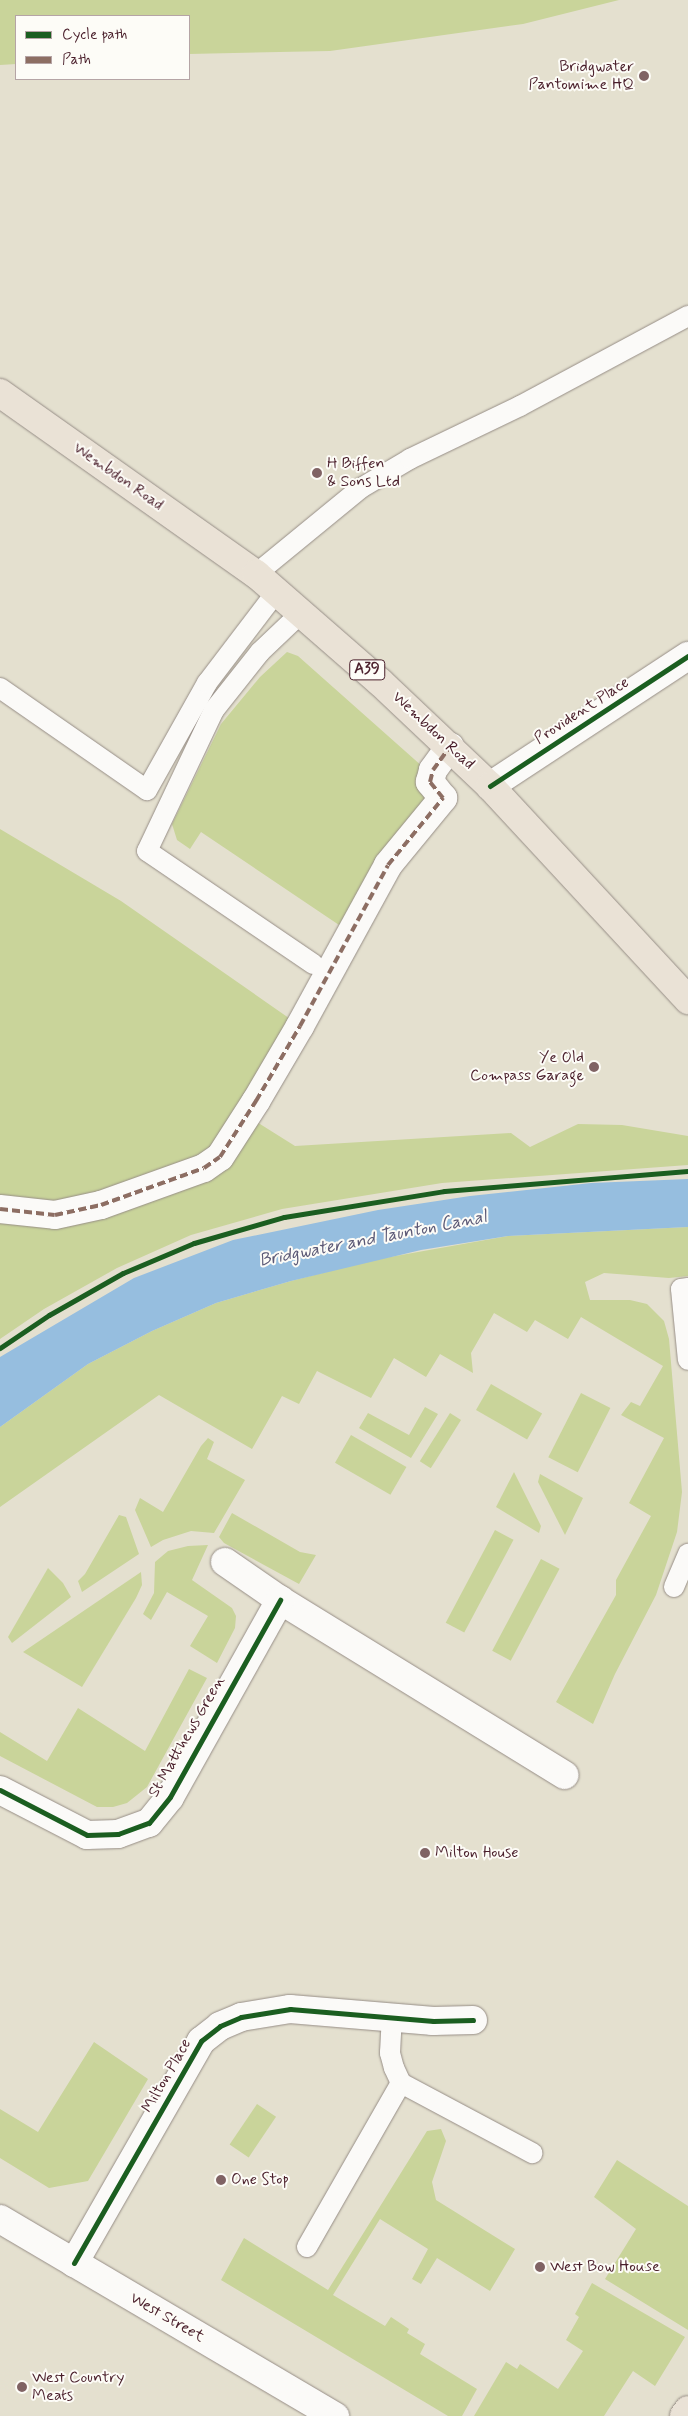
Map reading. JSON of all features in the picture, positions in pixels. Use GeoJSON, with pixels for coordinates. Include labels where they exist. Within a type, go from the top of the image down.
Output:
{"type":"FeatureCollection","features":[{"type":"Feature","properties":{"kind":"main road","name":"Wembdon Road"},"geometry":{"type":"LineString","coordinates":[[0,393],[267,583],[301,612],[380,682],[490,786],[688,1000]]}},
{"type":"Feature","properties":{"kind":"main road"},"geometry":{"type":"LineString","coordinates":[[684,2416],[688,2410]]}},
{"type":"Feature","properties":{"kind":"street","name":"Provident Place"},"geometry":{"type":"LineString","coordinates":[[490,786],[688,656]]}},
{"type":"Feature","properties":{"kind":"street"},"geometry":{"type":"LineString","coordinates":[[0,1209],[55,1215],[101,1205],[204,1168],[220,1157],[256,1101],[300,1026],[388,865],[443,798],[430,782],[432,770],[450,747]]}},
{"type":"Feature","properties":{"kind":"street"},"geometry":{"type":"LineString","coordinates":[[225,1562],[280,1600],[564,1774]]}},
{"type":"Feature","properties":{"kind":"street","name":"St Matthews Green"},"geometry":{"type":"LineString","coordinates":[[0,1790],[87,1835],[118,1834],[149,1823],[170,1797],[280,1600]]}},
{"type":"Feature","properties":{"kind":"street","name":"Milton Place"},"geometry":{"type":"LineString","coordinates":[[74,2263],[201,2041],[220,2026],[241,2017],[290,2009],[434,2021],[473,2020]]}},
{"type":"Feature","properties":{"kind":"street","name":"West Street"},"geometry":{"type":"LineString","coordinates":[[0,2219],[335,2416]]}},
{"type":"Feature","properties":{"kind":"lane"},"geometry":{"type":"LineString","coordinates":[[0,688],[147,790],[207,683],[267,583],[360,488],[410,459],[520,406],[688,316]]}},
{"type":"Feature","properties":{"kind":"lane"},"geometry":{"type":"LineString","coordinates":[[301,612],[260,652],[214,710],[147,851],[313,964]]}},
{"type":"Feature","properties":{"kind":"lane"},"geometry":{"type":"LineString","coordinates":[[688,1288],[681,1289],[688,1360]]}},
{"type":"Feature","properties":{"kind":"lane"},"geometry":{"type":"LineString","coordinates":[[674,1587],[688,1554]]}},
{"type":"Feature","properties":{"kind":"lane"},"geometry":{"type":"LineString","coordinates":[[392,2017],[390,2052],[394,2068],[401,2083],[532,2153]]}},
{"type":"Feature","properties":{"kind":"lane"},"geometry":{"type":"LineString","coordinates":[[307,2246],[401,2083]]}},
{"type":"Feature","properties":{"kind":"green space"},"geometry":{"type":"Polygon","coordinates":[[[0,0],[619,0],[523,24],[330,51],[190,54],[190,15],[15,15],[15,64],[0,65],[0,0]]]}},
{"type":"Feature","properties":{"kind":"green space"},"geometry":{"type":"Polygon","coordinates":[[[287,652],[298,656],[423,767],[433,801],[345,929],[201,832],[190,849],[177,840],[172,824],[221,724],[260,677],[287,652]]]}},
{"type":"Feature","properties":{"kind":"green space"},"geometry":{"type":"Polygon","coordinates":[[[0,829],[121,901],[296,1023],[252,1119],[295,1146],[511,1133],[530,1147],[578,1124],[622,1125],[688,1136],[688,1165],[442,1183],[282,1209],[191,1235],[117,1268],[44,1309],[0,1339],[0,829]]]}},
{"type":"Feature","properties":{"kind":"green space"},"geometry":{"type":"Polygon","coordinates":[[[688,1227],[688,1276],[669,1278],[604,1273],[585,1282],[590,1300],[630,1300],[647,1304],[664,1321],[669,1339],[682,1492],[677,1532],[656,1595],[615,1674],[593,1724],[556,1702],[616,1595],[616,1580],[651,1516],[629,1503],[664,1438],[621,1415],[631,1402],[640,1406],[663,1366],[581,1317],[568,1339],[535,1320],[527,1332],[494,1313],[471,1353],[473,1373],[440,1354],[426,1377],[394,1358],[371,1398],[317,1371],[299,1404],[282,1396],[252,1449],[159,1395],[0,1507],[0,1427],[88,1364],[152,1331],[216,1303],[373,1260],[508,1236],[688,1227]]]}},
{"type":"Feature","properties":{"kind":"green space"},"geometry":{"type":"Polygon","coordinates":[[[491,1384],[542,1414],[527,1439],[476,1410],[491,1384]]]}},
{"type":"Feature","properties":{"kind":"green space"},"geometry":{"type":"Polygon","coordinates":[[[581,1393],[610,1408],[578,1472],[548,1457],[581,1393]]]}},
{"type":"Feature","properties":{"kind":"green space"},"geometry":{"type":"Polygon","coordinates":[[[425,1407],[438,1414],[411,1458],[359,1428],[368,1413],[409,1435],[425,1407]]]}},
{"type":"Feature","properties":{"kind":"green space"},"geometry":{"type":"Polygon","coordinates":[[[450,1413],[461,1420],[431,1468],[420,1461],[450,1413]]]}},
{"type":"Feature","properties":{"kind":"green space"},"geometry":{"type":"Polygon","coordinates":[[[351,1435],[406,1467],[390,1495],[335,1463],[351,1435]]]}},
{"type":"Feature","properties":{"kind":"green space"},"geometry":{"type":"Polygon","coordinates":[[[208,1438],[214,1442],[207,1459],[245,1480],[214,1533],[191,1531],[163,1540],[151,1547],[135,1510],[140,1498],[163,1512],[201,1446],[208,1438]]]}},
{"type":"Feature","properties":{"kind":"green space"},"geometry":{"type":"Polygon","coordinates":[[[514,1472],[541,1526],[539,1533],[496,1507],[514,1472]]]}},
{"type":"Feature","properties":{"kind":"green space"},"geometry":{"type":"Polygon","coordinates":[[[540,1474],[583,1498],[565,1535],[538,1482],[540,1474]]]}},
{"type":"Feature","properties":{"kind":"green space"},"geometry":{"type":"Polygon","coordinates":[[[232,1513],[300,1552],[316,1555],[299,1584],[224,1543],[219,1537],[232,1513]]]}},
{"type":"Feature","properties":{"kind":"green space"},"geometry":{"type":"Polygon","coordinates":[[[119,1515],[126,1517],[139,1554],[82,1592],[78,1581],[85,1574],[119,1515]]]}},
{"type":"Feature","properties":{"kind":"green space"},"geometry":{"type":"Polygon","coordinates":[[[495,1530],[514,1540],[464,1633],[446,1623],[495,1530]]]}},
{"type":"Feature","properties":{"kind":"green space"},"geometry":{"type":"Polygon","coordinates":[[[208,1545],[192,1580],[232,1608],[236,1616],[235,1628],[217,1663],[190,1646],[208,1616],[167,1592],[151,1620],[143,1614],[154,1593],[155,1562],[168,1551],[188,1546],[208,1545]]]}},
{"type":"Feature","properties":{"kind":"green space"},"geometry":{"type":"Polygon","coordinates":[[[541,1559],[560,1569],[511,1661],[492,1651],[541,1559]]]}},
{"type":"Feature","properties":{"kind":"green space"},"geometry":{"type":"Polygon","coordinates":[[[48,1568],[63,1583],[71,1597],[12,1643],[8,1637],[48,1568]]]}},
{"type":"Feature","properties":{"kind":"green space"},"geometry":{"type":"Polygon","coordinates":[[[141,1572],[142,1585],[136,1598],[82,1687],[23,1652],[141,1572]]]}},
{"type":"Feature","properties":{"kind":"green space"},"geometry":{"type":"Polygon","coordinates":[[[189,1669],[207,1678],[147,1787],[127,1803],[113,1807],[97,1807],[0,1756],[0,1732],[47,1761],[78,1708],[145,1751],[189,1669]]]}},
{"type":"Feature","properties":{"kind":"green space"},"geometry":{"type":"Polygon","coordinates":[[[94,2042],[148,2079],[88,2181],[49,2188],[0,2158],[0,2109],[38,2132],[94,2042]]]}},
{"type":"Feature","properties":{"kind":"green space"},"geometry":{"type":"Polygon","coordinates":[[[257,2104],[276,2117],[249,2157],[230,2145],[257,2104]]]}},
{"type":"Feature","properties":{"kind":"green space"},"geometry":{"type":"Polygon","coordinates":[[[441,2129],[446,2141],[432,2182],[436,2200],[515,2249],[490,2291],[437,2258],[421,2284],[412,2279],[428,2249],[380,2219],[333,2295],[385,2326],[391,2317],[409,2329],[407,2333],[425,2344],[420,2354],[477,2389],[462,2416],[448,2416],[221,2280],[244,2238],[328,2290],[427,2131],[441,2129]]]}},
{"type":"Feature","properties":{"kind":"green space"},"geometry":{"type":"Polygon","coordinates":[[[617,2160],[688,2206],[688,2330],[605,2279],[636,2229],[594,2197],[617,2160]]]}},
{"type":"Feature","properties":{"kind":"green space"},"geometry":{"type":"Polygon","coordinates":[[[592,2283],[685,2337],[655,2386],[633,2371],[604,2416],[474,2416],[506,2362],[517,2369],[520,2364],[558,2389],[583,2351],[566,2340],[579,2317],[575,2314],[592,2283]]]}},
{"type":"Feature","properties":{"kind":"water","name":"Bridgwater and Taunton Canal"},"geometry":{"type":"Polygon","coordinates":[[[688,1179],[688,1227],[508,1236],[421,1250],[291,1281],[216,1303],[152,1331],[88,1364],[0,1427],[0,1357],[134,1278],[233,1240],[378,1210],[470,1196],[591,1183],[688,1179]]]}},
{"type":"Feature","properties":{"kind":"marked path"},"geometry":{"type":"LineString","coordinates":[[0,1209],[55,1215],[101,1205],[204,1168],[220,1157],[256,1101],[300,1026],[388,865],[443,798],[430,782],[433,770],[450,747]]}},
{"type":"Feature","properties":{"kind":"cycle path"},"geometry":{"type":"LineString","coordinates":[[490,786],[688,656]]}},
{"type":"Feature","properties":{"kind":"cycle path"},"geometry":{"type":"LineString","coordinates":[[0,1348],[49,1315],[123,1273],[194,1243],[284,1217],[444,1191],[688,1171]]}},
{"type":"Feature","properties":{"kind":"cycle path"},"geometry":{"type":"LineString","coordinates":[[0,1790],[87,1835],[118,1834],[149,1823],[170,1797],[280,1600]]}},
{"type":"Feature","properties":{"kind":"cycle path"},"geometry":{"type":"LineString","coordinates":[[74,2263],[201,2041],[220,2026],[241,2017],[290,2009],[433,2021],[473,2020]]}},
{"type":"Feature","properties":{"kind":"place","name":"Bridgwater Pantomime HQ"},"geometry":{"type":"Point","coordinates":[644,76]}},
{"type":"Feature","properties":{"kind":"place","name":"H Biffen & Sons Ltd"},"geometry":{"type":"Point","coordinates":[317,473]}},
{"type":"Feature","properties":{"kind":"place","name":"Ye Old Compass Garage"},"geometry":{"type":"Point","coordinates":[594,1067]}},
{"type":"Feature","properties":{"kind":"place","name":"Milton House"},"geometry":{"type":"Point","coordinates":[425,1853]}},
{"type":"Feature","properties":{"kind":"place","name":"One Stop"},"geometry":{"type":"Point","coordinates":[221,2180]}},
{"type":"Feature","properties":{"kind":"place","name":"West Bow House"},"geometry":{"type":"Point","coordinates":[540,2267]}},
{"type":"Feature","properties":{"kind":"place","name":"West Country Meats"},"geometry":{"type":"Point","coordinates":[22,2387]}}]}
